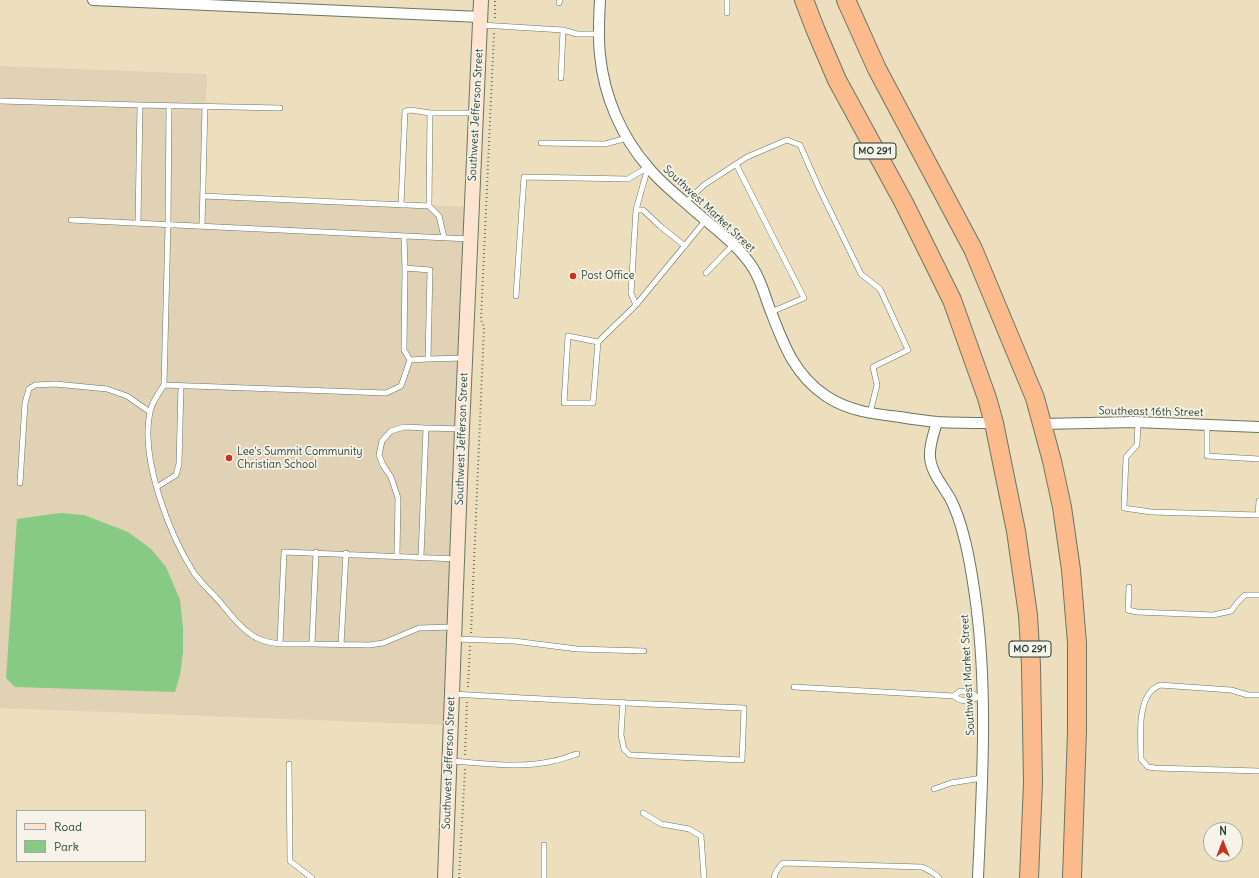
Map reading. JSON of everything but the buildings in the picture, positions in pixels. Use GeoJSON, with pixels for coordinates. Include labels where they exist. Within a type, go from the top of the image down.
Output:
{"type":"FeatureCollection","features":[{"type":"Feature","properties":{"kind":"highway","name":"MO 291"},"geometry":{"type":"LineString","coordinates":[[804,0],[837,80],[904,203],[952,300],[987,398],[994,423],[1016,531],[1028,616],[1031,665],[1033,783],[1029,878]]}},
{"type":"Feature","properties":{"kind":"highway"},"geometry":{"type":"LineString","coordinates":[[846,0],[877,69],[974,249],[1035,398],[1052,461],[1062,507],[1072,570],[1077,644],[1077,731],[1072,878]]}},
{"type":"Feature","properties":{"kind":"street"},"geometry":{"type":"LineString","coordinates":[[93,0],[485,23]]}},
{"type":"Feature","properties":{"kind":"street","name":"Southwest Jefferson Street"},"geometry":{"type":"LineString","coordinates":[[445,878],[470,239],[476,113],[485,23],[481,0]]}},
{"type":"Feature","properties":{"kind":"street","name":"Southwest Market Street"},"geometry":{"type":"LineString","coordinates":[[600,0],[599,34],[601,63],[606,88],[615,112],[628,138],[648,167],[667,187],[733,245],[752,268],[760,282],[783,344],[791,359],[801,372],[813,386],[825,395],[840,404],[856,410],[937,422],[930,448],[930,459],[933,470],[951,500],[964,537],[970,561],[978,619],[982,778],[978,878]]}},
{"type":"Feature","properties":{"kind":"street"},"geometry":{"type":"LineString","coordinates":[[937,422],[994,423]]}},
{"type":"Feature","properties":{"kind":"street","name":"Southeast 16th Street"},"geometry":{"type":"LineString","coordinates":[[1042,424],[1138,422],[1259,427]]}},
{"type":"Feature","properties":{"kind":"lane"},"geometry":{"type":"LineString","coordinates":[[727,0],[727,13]]}},
{"type":"Feature","properties":{"kind":"lane"},"geometry":{"type":"LineString","coordinates":[[485,23],[563,30],[577,34],[599,34]]}},
{"type":"Feature","properties":{"kind":"lane"},"geometry":{"type":"LineString","coordinates":[[561,78],[563,30]]}},
{"type":"Feature","properties":{"kind":"lane"},"geometry":{"type":"LineString","coordinates":[[0,101],[280,108]]}},
{"type":"Feature","properties":{"kind":"lane"},"geometry":{"type":"LineString","coordinates":[[138,223],[140,105]]}},
{"type":"Feature","properties":{"kind":"lane"},"geometry":{"type":"LineString","coordinates":[[169,106],[164,385],[155,398],[150,412],[148,438],[150,461],[157,487],[179,546],[195,574],[243,627],[256,638],[267,642],[280,644],[369,645],[383,643],[419,628],[454,633],[470,639],[514,641],[577,649],[644,651]]}},
{"type":"Feature","properties":{"kind":"lane"},"geometry":{"type":"LineString","coordinates":[[202,226],[205,106]]}},
{"type":"Feature","properties":{"kind":"lane"},"geometry":{"type":"LineString","coordinates":[[401,205],[405,111],[411,110],[430,113],[476,113]]}},
{"type":"Feature","properties":{"kind":"lane"},"geometry":{"type":"LineString","coordinates":[[430,113],[430,206],[439,216],[444,238]]}},
{"type":"Feature","properties":{"kind":"lane"},"geometry":{"type":"LineString","coordinates":[[541,143],[605,144],[628,138]]}},
{"type":"Feature","properties":{"kind":"lane"},"geometry":{"type":"LineString","coordinates":[[685,203],[704,185],[747,157],[787,140],[800,145],[819,188],[861,274],[880,289],[908,350],[872,367],[877,385],[870,413]]}},
{"type":"Feature","properties":{"kind":"lane"},"geometry":{"type":"LineString","coordinates":[[736,164],[804,298],[771,312]]}},
{"type":"Feature","properties":{"kind":"lane"},"geometry":{"type":"LineString","coordinates":[[636,305],[631,293],[636,210],[648,167]]}},
{"type":"Feature","properties":{"kind":"lane"},"geometry":{"type":"LineString","coordinates":[[516,296],[524,177],[628,179],[648,167]]}},
{"type":"Feature","properties":{"kind":"lane"},"geometry":{"type":"LineString","coordinates":[[202,196],[430,206]]}},
{"type":"Feature","properties":{"kind":"lane"},"geometry":{"type":"LineString","coordinates":[[636,210],[644,210],[684,246]]}},
{"type":"Feature","properties":{"kind":"lane"},"geometry":{"type":"LineString","coordinates":[[71,220],[470,239]]}},
{"type":"Feature","properties":{"kind":"lane"},"geometry":{"type":"LineString","coordinates":[[598,342],[568,336],[564,403],[593,403],[598,342],[636,305],[706,221]]}},
{"type":"Feature","properties":{"kind":"lane"},"geometry":{"type":"LineString","coordinates":[[404,236],[404,350],[410,360]]}},
{"type":"Feature","properties":{"kind":"lane"},"geometry":{"type":"LineString","coordinates":[[706,272],[733,245]]}},
{"type":"Feature","properties":{"kind":"lane"},"geometry":{"type":"LineString","coordinates":[[405,268],[430,270],[428,359]]}},
{"type":"Feature","properties":{"kind":"lane"},"geometry":{"type":"LineString","coordinates":[[410,360],[465,358]]}},
{"type":"Feature","properties":{"kind":"lane"},"geometry":{"type":"LineString","coordinates":[[164,385],[386,393],[401,386],[410,360]]}},
{"type":"Feature","properties":{"kind":"lane"},"geometry":{"type":"LineString","coordinates":[[20,483],[25,403],[29,389],[35,385],[55,384],[107,389],[127,396],[150,412]]}},
{"type":"Feature","properties":{"kind":"lane"},"geometry":{"type":"LineString","coordinates":[[157,487],[176,475],[179,464],[181,386]]}},
{"type":"Feature","properties":{"kind":"lane"},"geometry":{"type":"LineString","coordinates":[[1138,422],[1137,445],[1126,457],[1124,508],[1150,512],[1259,515],[1259,501]]}},
{"type":"Feature","properties":{"kind":"lane"},"geometry":{"type":"LineString","coordinates":[[1207,425],[1207,456],[1259,459]]}},
{"type":"Feature","properties":{"kind":"lane"},"geometry":{"type":"LineString","coordinates":[[398,556],[398,498],[391,477],[383,465],[379,455],[382,441],[392,431],[404,427],[462,429]]}},
{"type":"Feature","properties":{"kind":"lane"},"geometry":{"type":"LineString","coordinates":[[421,557],[426,428]]}},
{"type":"Feature","properties":{"kind":"lane"},"geometry":{"type":"LineString","coordinates":[[280,644],[284,552],[316,552],[457,559]]}},
{"type":"Feature","properties":{"kind":"lane"},"geometry":{"type":"LineString","coordinates":[[312,644],[316,552]]}},
{"type":"Feature","properties":{"kind":"lane"},"geometry":{"type":"LineString","coordinates":[[341,644],[346,554]]}},
{"type":"Feature","properties":{"kind":"lane"},"geometry":{"type":"LineString","coordinates":[[1128,588],[1128,610],[1137,612],[1214,615],[1231,611],[1245,595],[1259,596]]}},
{"type":"Feature","properties":{"kind":"lane"},"geometry":{"type":"LineString","coordinates":[[1259,695],[1248,695],[1231,690],[1160,685],[1152,690],[1142,710],[1141,759],[1148,767],[1155,768],[1259,771]]}},
{"type":"Feature","properties":{"kind":"lane"},"geometry":{"type":"LineString","coordinates":[[794,687],[954,696],[959,700],[969,701],[980,697]]}},
{"type":"Feature","properties":{"kind":"lane"},"geometry":{"type":"LineString","coordinates":[[954,696],[960,691],[971,692],[980,697]]}},
{"type":"Feature","properties":{"kind":"lane"},"geometry":{"type":"LineString","coordinates":[[452,694],[468,695],[623,702],[744,708],[742,760],[630,755],[624,749],[621,735],[623,702]]}},
{"type":"Feature","properties":{"kind":"lane"},"geometry":{"type":"LineString","coordinates":[[450,761],[497,764],[530,764],[553,762],[577,754]]}},
{"type":"Feature","properties":{"kind":"lane"},"geometry":{"type":"LineString","coordinates":[[289,764],[290,861],[312,878]]}},
{"type":"Feature","properties":{"kind":"lane"},"geometry":{"type":"LineString","coordinates":[[934,789],[951,783],[982,778]]}},
{"type":"Feature","properties":{"kind":"lane"},"geometry":{"type":"LineString","coordinates":[[643,813],[661,824],[689,829],[702,836],[704,878]]}},
{"type":"Feature","properties":{"kind":"lane"},"geometry":{"type":"LineString","coordinates":[[544,845],[544,878]]}},
{"type":"Feature","properties":{"kind":"lane"},"geometry":{"type":"LineString","coordinates":[[774,878],[778,868],[783,863],[922,867],[939,878]]}},
{"type":"Feature","properties":{"kind":"path"},"geometry":{"type":"LineString","coordinates":[[459,878],[484,328],[481,320],[481,312],[485,23],[495,0]]}},
{"type":"Feature","properties":{"kind":"shaded area","name":"Lee's Summit Community Christian School"},"geometry":{"type":"Polygon","coordinates":[[[0,66],[207,74],[203,196],[472,207],[443,725],[0,708],[0,66]]]}},
{"type":"Feature","properties":{"kind":"green space"},"geometry":{"type":"Polygon","coordinates":[[[60,513],[84,515],[128,532],[151,549],[166,567],[180,600],[183,628],[183,652],[180,675],[175,692],[15,687],[6,678],[17,519],[60,513]]]}},
{"type":"Feature","properties":{"kind":"place","name":"Post Office"},"geometry":{"type":"Point","coordinates":[573,276]}},
{"type":"Feature","properties":{"kind":"place","name":"Lee's Summit Community Christian School"},"geometry":{"type":"Point","coordinates":[229,458]}}]}
